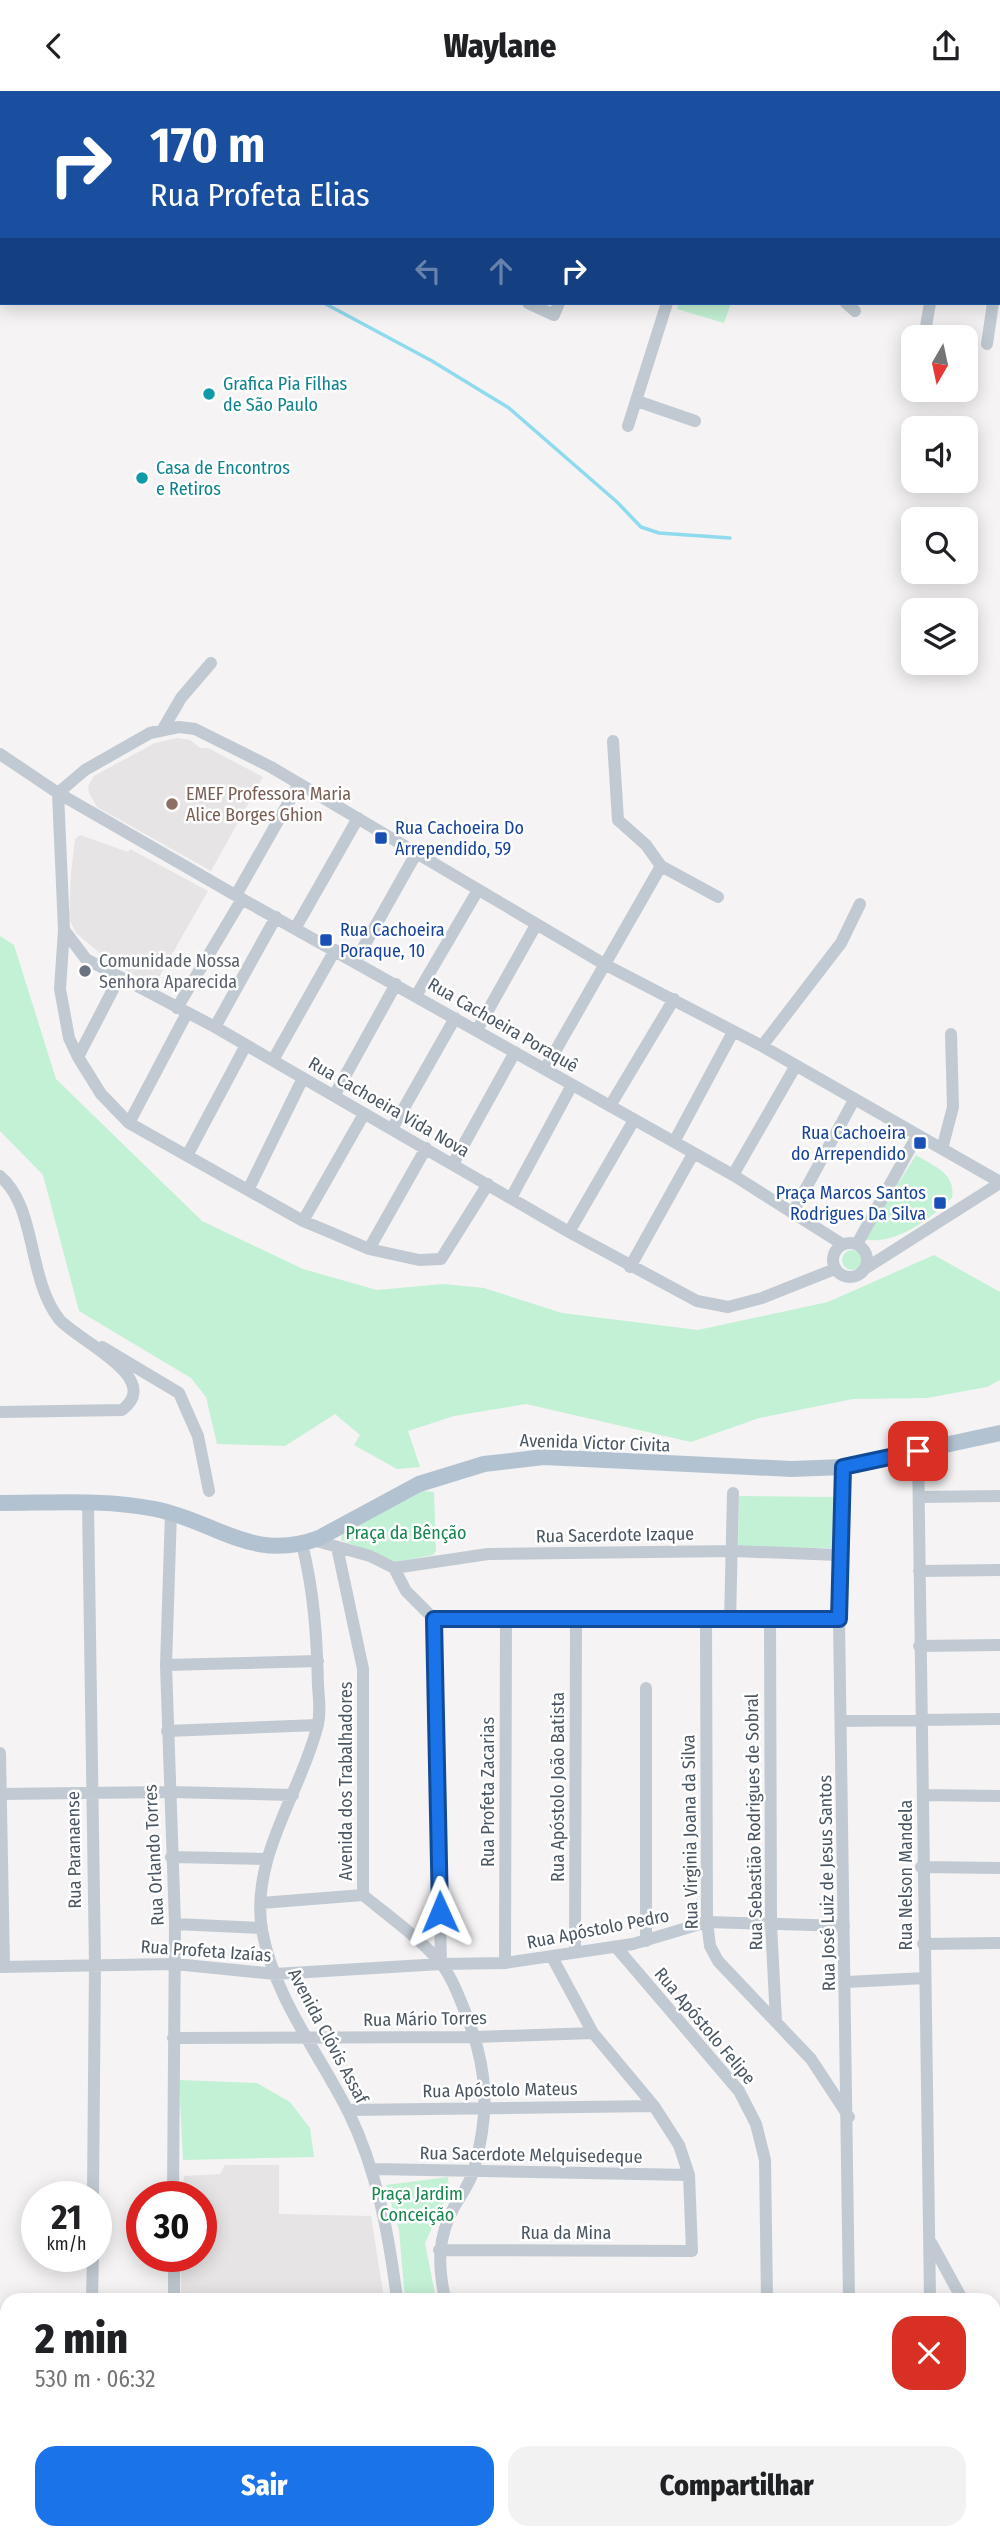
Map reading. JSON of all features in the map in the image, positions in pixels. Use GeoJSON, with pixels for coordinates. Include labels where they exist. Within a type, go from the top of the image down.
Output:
{"type":"FeatureCollection","features":[{"type":"Feature","properties":{"kind":"main road","name":"Avenida Victor Civita"},"geometry":{"type":"LineString","coordinates":[[0,1503],[135,1506],[171,1513],[246,1543],[273,1547],[307,1542],[419,1484],[458,1470],[505,1461],[544,1457],[792,1469],[843,1467],[1000,1433]]}},
{"type":"Feature","properties":{"kind":"street"},"geometry":{"type":"LineString","coordinates":[[532,305],[554,315],[558,305]]}},
{"type":"Feature","properties":{"kind":"street"},"geometry":{"type":"LineString","coordinates":[[628,426],[666,305]]}},
{"type":"Feature","properties":{"kind":"street"},"geometry":{"type":"LineString","coordinates":[[926,325],[930,305]]}},
{"type":"Feature","properties":{"kind":"street"},"geometry":{"type":"LineString","coordinates":[[987,344],[993,305]]}},
{"type":"Feature","properties":{"kind":"street"},"geometry":{"type":"LineString","coordinates":[[637,401],[695,421]]}},
{"type":"Feature","properties":{"kind":"street"},"geometry":{"type":"LineString","coordinates":[[163,729],[181,698],[211,663]]}},
{"type":"Feature","properties":{"kind":"street"},"geometry":{"type":"LineString","coordinates":[[488,1184],[444,1255],[435,1262],[369,1249],[303,1220],[129,1123],[101,1094],[78,1058],[63,1013],[60,989],[64,930],[58,793],[85,770],[150,733],[163,729],[195,729],[299,784],[604,964],[762,1046],[794,1067],[1000,1183],[895,1248],[858,1275],[848,1277],[835,1269],[833,1255],[842,1244],[895,1248]]}},
{"type":"Feature","properties":{"kind":"street"},"geometry":{"type":"LineString","coordinates":[[612,741],[619,823],[646,845],[661,866],[718,898]]}},
{"type":"Feature","properties":{"kind":"street","name":"Rua Cachoeira Poraquê"},"geometry":{"type":"LineString","coordinates":[[0,754],[58,793],[239,897],[733,1175],[842,1244]]}},
{"type":"Feature","properties":{"kind":"street"},"geometry":{"type":"LineString","coordinates":[[129,1123],[182,1010],[299,784]]}},
{"type":"Feature","properties":{"kind":"street"},"geometry":{"type":"LineString","coordinates":[[296,927],[358,818]]}},
{"type":"Feature","properties":{"kind":"street"},"geometry":{"type":"LineString","coordinates":[[355,962],[417,852]]}},
{"type":"Feature","properties":{"kind":"street"},"geometry":{"type":"LineString","coordinates":[[545,1069],[661,866]]}},
{"type":"Feature","properties":{"kind":"street"},"geometry":{"type":"LineString","coordinates":[[416,996],[478,890]]}},
{"type":"Feature","properties":{"kind":"street"},"geometry":{"type":"LineString","coordinates":[[762,1046],[842,943],[860,904]]}},
{"type":"Feature","properties":{"kind":"street"},"geometry":{"type":"LineString","coordinates":[[215,1027],[276,916]]}},
{"type":"Feature","properties":{"kind":"street"},"geometry":{"type":"LineString","coordinates":[[477,1030],[536,925]]}},
{"type":"Feature","properties":{"kind":"street","name":"Rua Cachoeira Vida Nova"},"geometry":{"type":"LineString","coordinates":[[64,930],[86,959],[215,1027],[569,1232],[697,1301],[728,1307],[773,1295],[835,1269]]}},
{"type":"Feature","properties":{"kind":"street"},"geometry":{"type":"LineString","coordinates":[[273,1061],[335,950]]}},
{"type":"Feature","properties":{"kind":"street"},"geometry":{"type":"LineString","coordinates":[[78,1058],[119,978]]}},
{"type":"Feature","properties":{"kind":"street"},"geometry":{"type":"LineString","coordinates":[[334,1096],[396,984]]}},
{"type":"Feature","properties":{"kind":"street"},"geometry":{"type":"LineString","coordinates":[[610,1106],[674,999]]}},
{"type":"Feature","properties":{"kind":"street"},"geometry":{"type":"LineString","coordinates":[[392,1129],[455,1019]]}},
{"type":"Feature","properties":{"kind":"street"},"geometry":{"type":"LineString","coordinates":[[674,1142],[733,1032]]}},
{"type":"Feature","properties":{"kind":"street"},"geometry":{"type":"LineString","coordinates":[[942,1149],[954,1107],[951,1034]]}},
{"type":"Feature","properties":{"kind":"street"},"geometry":{"type":"LineString","coordinates":[[188,1154],[246,1045]]}},
{"type":"Feature","properties":{"kind":"street"},"geometry":{"type":"LineString","coordinates":[[453,1164],[515,1052]]}},
{"type":"Feature","properties":{"kind":"street"},"geometry":{"type":"LineString","coordinates":[[733,1175],[794,1067]]}},
{"type":"Feature","properties":{"kind":"street"},"geometry":{"type":"LineString","coordinates":[[249,1188],[303,1078]]}},
{"type":"Feature","properties":{"kind":"street"},"geometry":{"type":"LineString","coordinates":[[511,1198],[572,1085]]}},
{"type":"Feature","properties":{"kind":"street"},"geometry":{"type":"LineString","coordinates":[[793,1212],[853,1100]]}},
{"type":"Feature","properties":{"kind":"street"},"geometry":{"type":"LineString","coordinates":[[303,1220],[364,1114]]}},
{"type":"Feature","properties":{"kind":"street"},"geometry":{"type":"LineString","coordinates":[[569,1232],[634,1120]]}},
{"type":"Feature","properties":{"kind":"street"},"geometry":{"type":"LineString","coordinates":[[861,1247],[917,1136]]}},
{"type":"Feature","properties":{"kind":"street"},"geometry":{"type":"LineString","coordinates":[[369,1249],[426,1148]]}},
{"type":"Feature","properties":{"kind":"street"},"geometry":{"type":"LineString","coordinates":[[630,1266],[693,1154]]}},
{"type":"Feature","properties":{"kind":"street"},"geometry":{"type":"LineString","coordinates":[[0,1176],[7,1189],[19,1197],[46,1302],[65,1326],[129,1374],[134,1387],[128,1405],[122,1410],[0,1412]]}},
{"type":"Feature","properties":{"kind":"street"},"geometry":{"type":"LineString","coordinates":[[861,1247],[868,1258],[866,1268]]}},
{"type":"Feature","properties":{"kind":"street"},"geometry":{"type":"LineString","coordinates":[[86,1341],[115,1353],[179,1393],[198,1436],[209,1490]]}},
{"type":"Feature","properties":{"kind":"street","name":"Rua Nelson Mandela"},"geometry":{"type":"LineString","coordinates":[[918,1451],[930,2293]]}},
{"type":"Feature","properties":{"kind":"street","name":"Rua José Luiz de Jesus Santos"},"geometry":{"type":"LineString","coordinates":[[843,1467],[839,1619],[849,2117],[849,2293]]}},
{"type":"Feature","properties":{"kind":"street"},"geometry":{"type":"LineString","coordinates":[[730,1622],[733,1493]]}},
{"type":"Feature","properties":{"kind":"street"},"geometry":{"type":"LineString","coordinates":[[920,1497],[1000,1496]]}},
{"type":"Feature","properties":{"kind":"street","name":"Rua Paranaense"},"geometry":{"type":"LineString","coordinates":[[88,1503],[94,1963],[93,2181]]}},
{"type":"Feature","properties":{"kind":"street","name":"Rua Orlando Torres"},"geometry":{"type":"LineString","coordinates":[[171,1513],[166,1665],[168,1792],[175,1924],[173,2181]]}},
{"type":"Feature","properties":{"kind":"street"},"geometry":{"type":"LineString","coordinates":[[307,1542],[370,1556],[394,1568],[414,1600],[434,1619],[706,1622],[839,1619]]}},
{"type":"Feature","properties":{"kind":"street","name":"Avenida Clóvis Assaf"},"geometry":{"type":"LineString","coordinates":[[307,1542],[318,1661],[318,1725],[266,1859],[261,1928],[275,1974],[306,2039],[347,2110],[372,2169],[386,2226],[396,2293]]}},
{"type":"Feature","properties":{"kind":"street","name":"Avenida dos Trabalhadores"},"geometry":{"type":"LineString","coordinates":[[337,1548],[363,1669],[363,1895],[441,1964],[456,1987],[476,2037],[485,2076],[486,2108],[474,2172],[448,2217],[439,2250],[444,2293]]}},
{"type":"Feature","properties":{"kind":"street","name":"Rua Sacerdote Izaque"},"geometry":{"type":"LineString","coordinates":[[394,1568],[488,1554],[733,1551],[839,1555]]}},
{"type":"Feature","properties":{"kind":"street"},"geometry":{"type":"LineString","coordinates":[[919,1571],[1000,1570]]}},
{"type":"Feature","properties":{"kind":"street"},"geometry":{"type":"LineString","coordinates":[[434,1619],[441,1964]]}},
{"type":"Feature","properties":{"kind":"street","name":"Rua Profeta Zacarias"},"geometry":{"type":"LineString","coordinates":[[505,1963],[506,1621]]}},
{"type":"Feature","properties":{"kind":"street","name":"Rua Apóstolo João Batista"},"geometry":{"type":"LineString","coordinates":[[575,1952],[576,1621]]}},
{"type":"Feature","properties":{"kind":"street","name":"Rua Virginia Joana da Silva"},"geometry":{"type":"LineString","coordinates":[[706,1622],[707,1922],[710,1946],[718,1961],[810,2059],[849,2117]]}},
{"type":"Feature","properties":{"kind":"street","name":"Rua Sebastião Rodrigues de Sobral"},"geometry":{"type":"LineString","coordinates":[[770,1622],[771,1924],[776,2021]]}},
{"type":"Feature","properties":{"kind":"street"},"geometry":{"type":"LineString","coordinates":[[919,1646],[1000,1645]]}},
{"type":"Feature","properties":{"kind":"street"},"geometry":{"type":"LineString","coordinates":[[166,1665],[318,1661]]}},
{"type":"Feature","properties":{"kind":"street"},"geometry":{"type":"LineString","coordinates":[[646,1688],[646,1941]]}},
{"type":"Feature","properties":{"kind":"street"},"geometry":{"type":"LineString","coordinates":[[841,1721],[1000,1719]]}},
{"type":"Feature","properties":{"kind":"street"},"geometry":{"type":"LineString","coordinates":[[167,1731],[318,1725]]}},
{"type":"Feature","properties":{"kind":"street"},"geometry":{"type":"LineString","coordinates":[[0,1753],[2,1967]]}},
{"type":"Feature","properties":{"kind":"street"},"geometry":{"type":"LineString","coordinates":[[0,1794],[168,1792],[293,1795]]}},
{"type":"Feature","properties":{"kind":"street"},"geometry":{"type":"LineString","coordinates":[[923,1795],[1000,1795]]}},
{"type":"Feature","properties":{"kind":"street"},"geometry":{"type":"LineString","coordinates":[[171,1857],[266,1859]]}},
{"type":"Feature","properties":{"kind":"street"},"geometry":{"type":"LineString","coordinates":[[922,1867],[1000,1868]]}},
{"type":"Feature","properties":{"kind":"street"},"geometry":{"type":"LineString","coordinates":[[261,1903],[363,1895]]}},
{"type":"Feature","properties":{"kind":"street","name":"Rua Apóstolo Pedro"},"geometry":{"type":"LineString","coordinates":[[441,1964],[505,1963],[616,1947],[646,1941],[707,1922],[844,1926]]}},
{"type":"Feature","properties":{"kind":"street"},"geometry":{"type":"LineString","coordinates":[[175,1924],[261,1928]]}},
{"type":"Feature","properties":{"kind":"street"},"geometry":{"type":"LineString","coordinates":[[923,1944],[1000,1943]]}},
{"type":"Feature","properties":{"kind":"street","name":"Rua Apóstolo Felipe"},"geometry":{"type":"LineString","coordinates":[[616,1947],[739,2091],[756,2124],[765,2160],[767,2293]]}},
{"type":"Feature","properties":{"kind":"street"},"geometry":{"type":"LineString","coordinates":[[552,1957],[593,2033],[654,2106],[679,2145],[689,2175]]}},
{"type":"Feature","properties":{"kind":"street","name":"Rua Profeta Izaías"},"geometry":{"type":"LineString","coordinates":[[2,1967],[175,1963],[275,1974],[441,1964]]}},
{"type":"Feature","properties":{"kind":"street"},"geometry":{"type":"LineString","coordinates":[[846,1982],[925,1978]]}},
{"type":"Feature","properties":{"kind":"street","name":"Rua Mário Torres"},"geometry":{"type":"LineString","coordinates":[[173,2038],[476,2037],[593,2033]]}},
{"type":"Feature","properties":{"kind":"street","name":"Rua Apóstolo Mateus"},"geometry":{"type":"LineString","coordinates":[[347,2110],[654,2106]]}},
{"type":"Feature","properties":{"kind":"street","name":"Rua Sacerdote Melquisedeque"},"geometry":{"type":"LineString","coordinates":[[372,2169],[689,2175]]}},
{"type":"Feature","properties":{"kind":"street","name":"Rua da Mina"},"geometry":{"type":"LineString","coordinates":[[439,2250],[692,2251],[689,2175]]}},
{"type":"Feature","properties":{"kind":"street"},"geometry":{"type":"LineString","coordinates":[[930,2240],[959,2293]]}},
{"type":"Feature","properties":{"kind":"street"},"geometry":{"type":"LineString","coordinates":[[92,2293],[93,2272]]}},
{"type":"Feature","properties":{"kind":"street"},"geometry":{"type":"LineString","coordinates":[[174,2272],[174,2293]]}},
{"type":"Feature","properties":{"kind":"shaded area","name":"EMEF Professora Maria Alice Borges Ghion"},"geometry":{"type":"Polygon","coordinates":[[[178,738],[190,740],[200,748],[208,748],[263,777],[211,871],[97,807],[89,793],[88,786],[94,776],[155,743],[178,738]]]}},
{"type":"Feature","properties":{"kind":"shaded area"},"geometry":{"type":"Polygon","coordinates":[[[80,835],[128,852],[130,849],[208,891],[154,986],[108,960],[76,933],[69,918],[75,839],[80,835]]]}},
{"type":"Feature","properties":{"kind":"shaded area"},"geometry":{"type":"Polygon","coordinates":[[[225,2165],[279,2165],[279,2214],[371,2216],[383,2293],[181,2293],[181,2272],[217,2272],[217,2181],[184,2181],[184,2176],[220,2174],[225,2165]]]}},
{"type":"Feature","properties":{"kind":"green space"},"geometry":{"type":"Polygon","coordinates":[[[678,305],[730,305],[724,323],[677,309],[678,305]]]}},
{"type":"Feature","properties":{"kind":"green space"},"geometry":{"type":"Polygon","coordinates":[[[0,936],[14,945],[56,1079],[202,1221],[303,1269],[377,1290],[443,1284],[484,1288],[562,1313],[698,1330],[828,1302],[934,1255],[1000,1292],[1000,1380],[987,1387],[927,1398],[853,1399],[759,1418],[691,1442],[526,1404],[454,1416],[408,1431],[420,1467],[397,1469],[354,1445],[360,1435],[335,1414],[285,1446],[217,1444],[206,1397],[191,1378],[79,1311],[43,1175],[0,1131],[0,936]]]}},
{"type":"Feature","properties":{"kind":"green space"},"geometry":{"type":"Polygon","coordinates":[[[916,1155],[943,1172],[951,1182],[952,1198],[933,1215],[899,1235],[887,1239],[863,1239],[916,1155]]]}},
{"type":"Feature","properties":{"kind":"green space"},"geometry":{"type":"Polygon","coordinates":[[[848,1250],[856,1250],[862,1260],[856,1270],[848,1270],[842,1264],[842,1256],[848,1250]]]}},
{"type":"Feature","properties":{"kind":"green space","name":"Praça da Bênção"},"geometry":{"type":"Polygon","coordinates":[[[423,1491],[434,1492],[436,1551],[433,1555],[396,1562],[341,1540],[342,1530],[423,1491]]]}},
{"type":"Feature","properties":{"kind":"green space"},"geometry":{"type":"Polygon","coordinates":[[[739,1496],[833,1497],[832,1548],[738,1547],[739,1496]]]}},
{"type":"Feature","properties":{"kind":"green space"},"geometry":{"type":"Polygon","coordinates":[[[179,2080],[257,2083],[290,2102],[310,2128],[314,2157],[183,2160],[179,2080]]]}},
{"type":"Feature","properties":{"kind":"green space","name":"Praça Jardim Conceição"},"geometry":{"type":"Polygon","coordinates":[[[448,2177],[449,2191],[425,2243],[435,2293],[404,2293],[399,2230],[386,2185],[448,2177]]]}},
{"type":"Feature","properties":{"kind":"waterway"},"geometry":{"type":"LineString","coordinates":[[328,305],[432,361],[509,408],[617,502],[641,527],[659,533],[730,538]]}},
{"type":"Feature","properties":{"kind":"place","name":"Grafica Pia Filhas de São Paulo"},"geometry":{"type":"Point","coordinates":[209,394]}},
{"type":"Feature","properties":{"kind":"place","name":"Casa de Encontros e Retiros"},"geometry":{"type":"Point","coordinates":[142,478]}},
{"type":"Feature","properties":{"kind":"place","name":"EMEF Professora Maria Alice Borges Ghion"},"geometry":{"type":"Point","coordinates":[172,804]}},
{"type":"Feature","properties":{"kind":"place","name":"Rua Cachoeira Do Arrependido, 59"},"geometry":{"type":"Point","coordinates":[381,838]}},
{"type":"Feature","properties":{"kind":"place","name":"Rua Cachoeira Poraque, 10"},"geometry":{"type":"Point","coordinates":[326,940]}},
{"type":"Feature","properties":{"kind":"place","name":"Comunidade Nossa Senhora Aparecida"},"geometry":{"type":"Point","coordinates":[85,971]}},
{"type":"Feature","properties":{"kind":"place","name":"Rua Cachoeira do Arrependido"},"geometry":{"type":"Point","coordinates":[920,1143]}},
{"type":"Feature","properties":{"kind":"place","name":"Praça Marcos Santos Rodrigues Da Silva"},"geometry":{"type":"Point","coordinates":[940,1203]}},
{"type":"Feature","properties":{"kind":"route"},"geometry":{"type":"LineString","coordinates":[[440,1912],[434,1619],[750,1622],[839,1619],[843,1467],[918,1451]]}}]}
